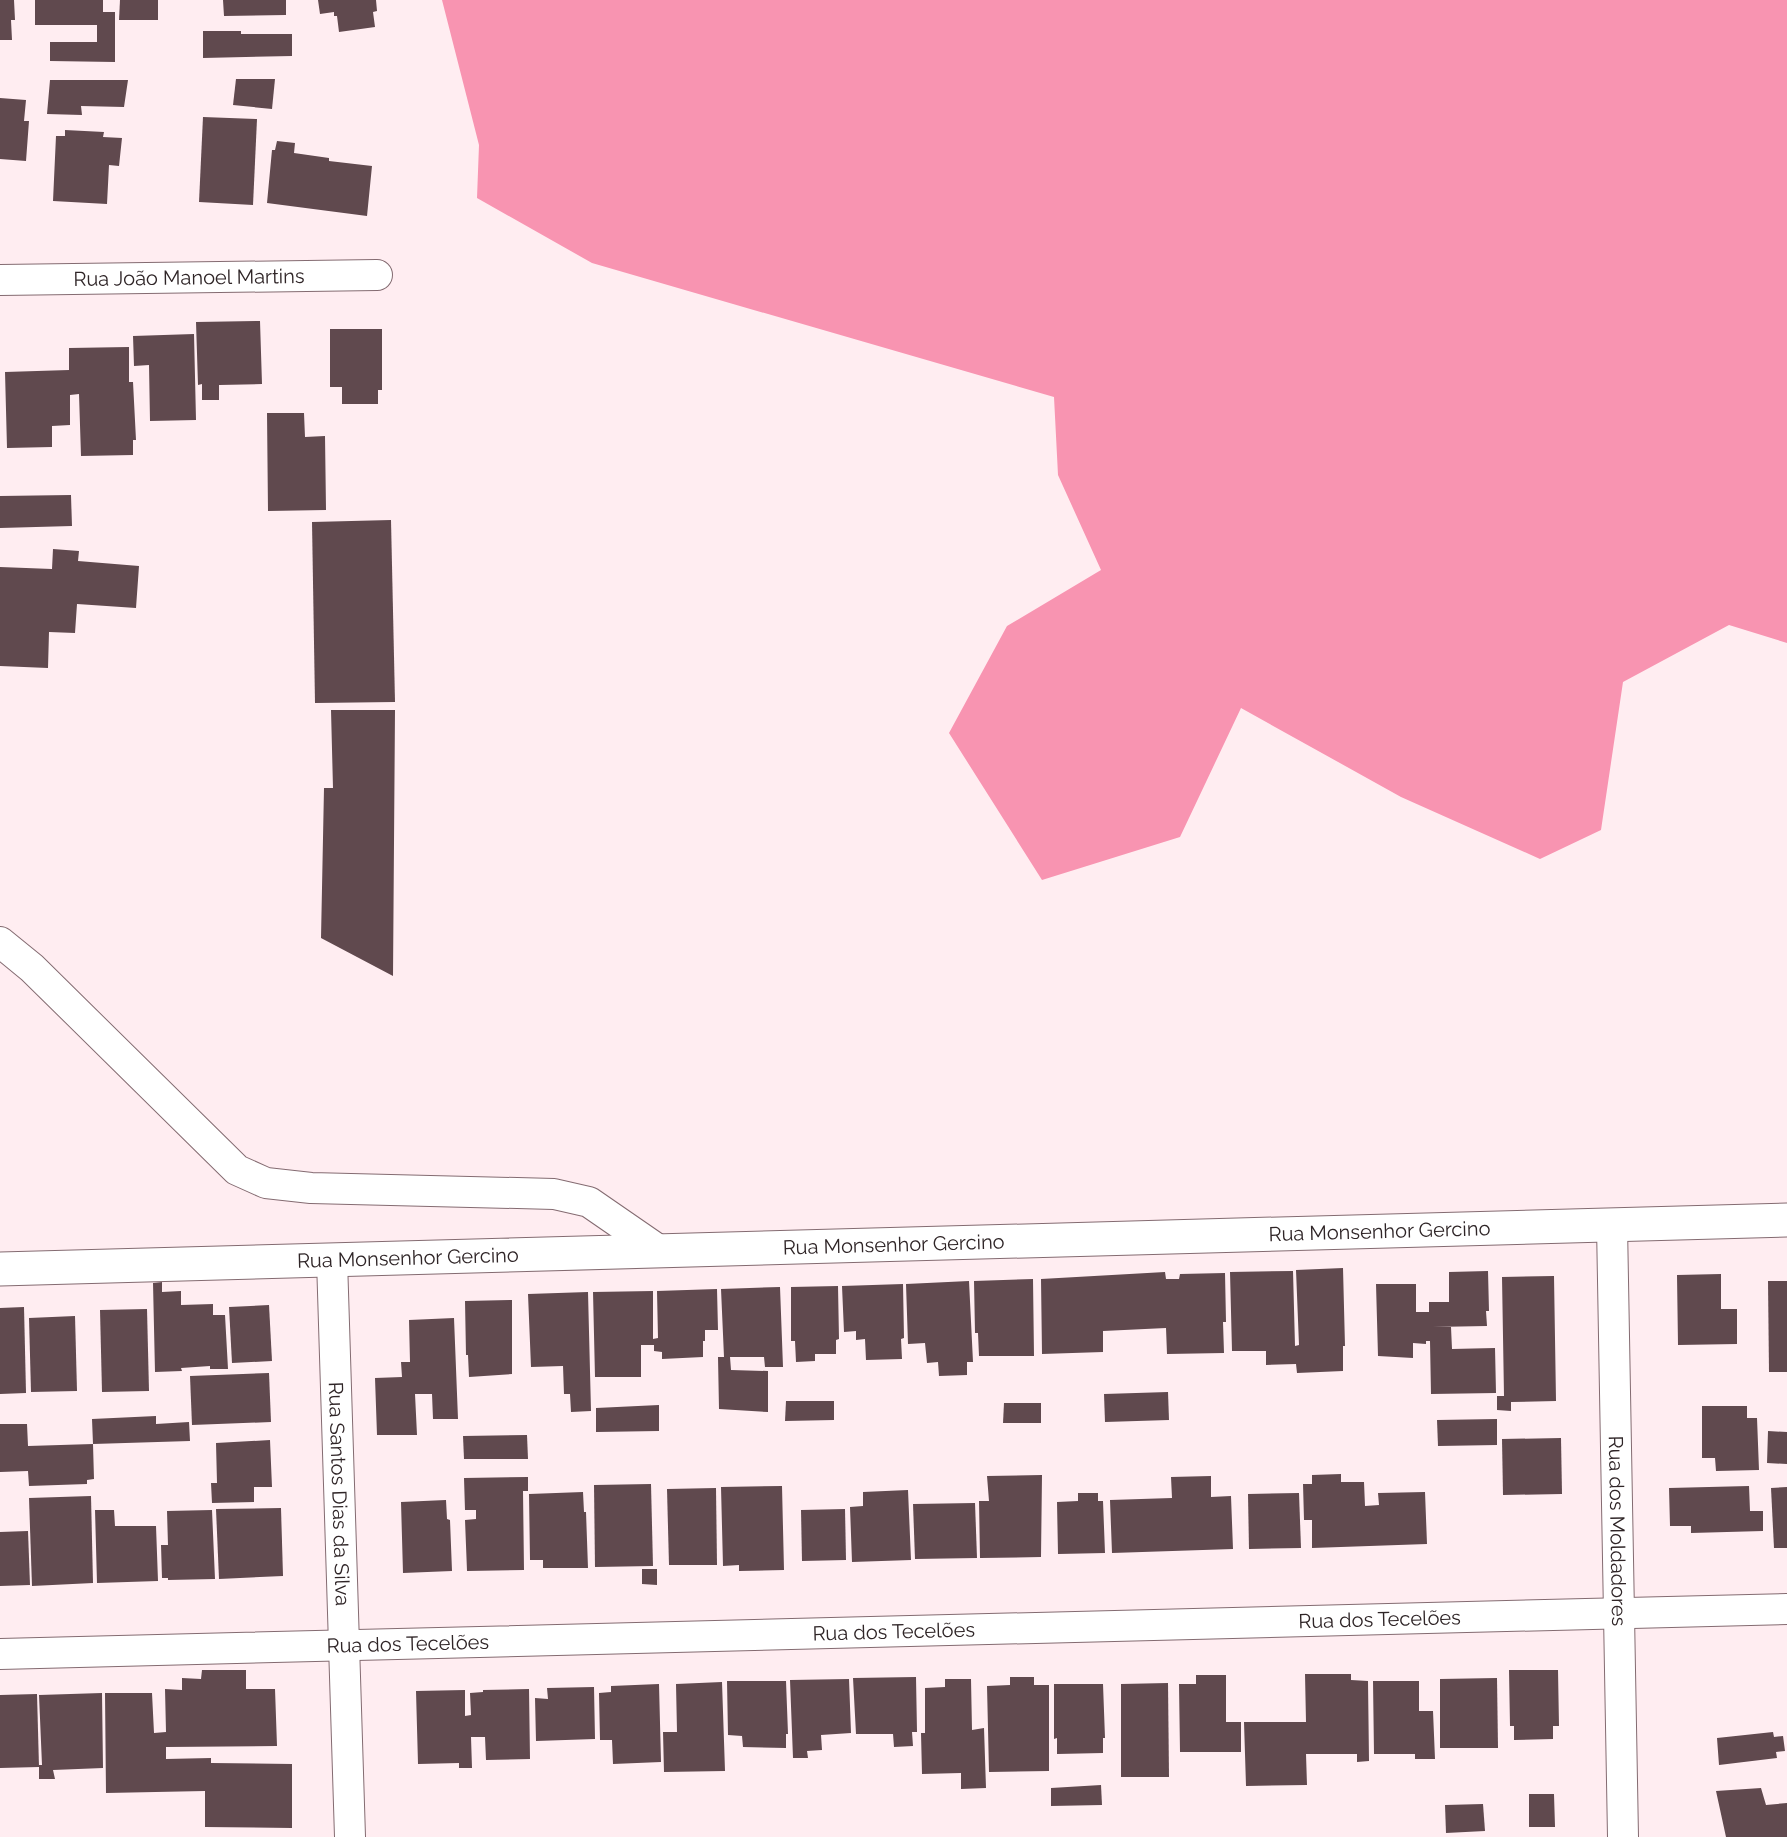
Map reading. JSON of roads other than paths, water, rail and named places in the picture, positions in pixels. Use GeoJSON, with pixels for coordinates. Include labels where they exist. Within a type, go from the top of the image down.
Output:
{"type":"FeatureCollection","features":[{"type":"Feature","properties":{"kind":"main road","name":"Rua Monsenhor Gercino"},"geometry":{"type":"LineString","coordinates":[[0,1269],[1787,1220]]}},
{"type":"Feature","properties":{"kind":"street","name":"Rua João Manoel Martins"},"geometry":{"type":"LineString","coordinates":[[0,280],[377,275]]}},
{"type":"Feature","properties":{"kind":"street"},"geometry":{"type":"LineString","coordinates":[[0,942],[32,968],[237,1170],[266,1183],[311,1188],[554,1194],[589,1202],[660,1251]]}},
{"type":"Feature","properties":{"kind":"street","name":"Rua dos Moldadores"},"geometry":{"type":"LineString","coordinates":[[1612,1225],[1623,1837]]}},
{"type":"Feature","properties":{"kind":"street","name":"Rua Santos Dias da Silva"},"geometry":{"type":"LineString","coordinates":[[332,1260],[350,1837]]}},
{"type":"Feature","properties":{"kind":"street","name":"Rua dos Tecelões"},"geometry":{"type":"LineString","coordinates":[[0,1653],[1787,1608]]}}]}
